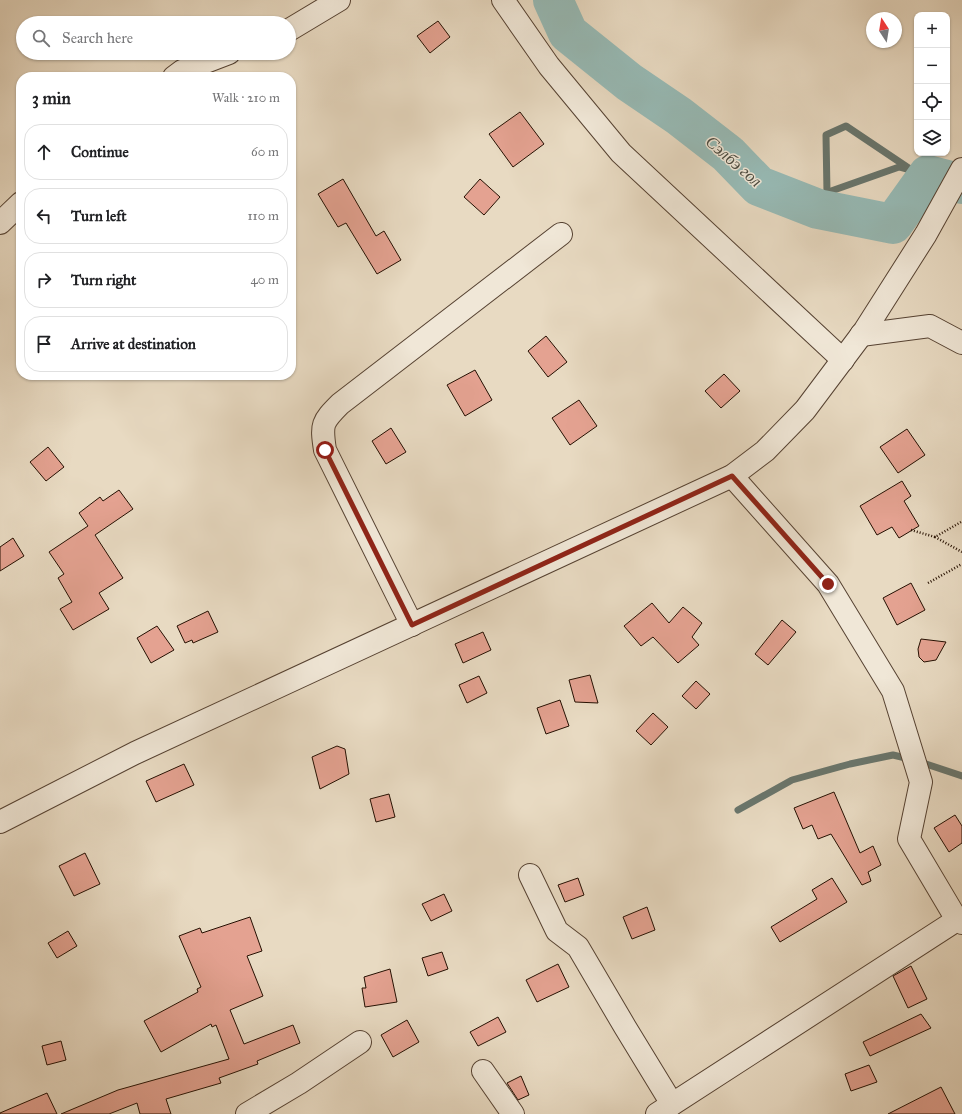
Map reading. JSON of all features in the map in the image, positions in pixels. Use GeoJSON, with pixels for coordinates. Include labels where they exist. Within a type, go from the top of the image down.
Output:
{"type":"FeatureCollection","features":[{"type":"Feature","properties":{"kind":"street"},"geometry":{"type":"LineString","coordinates":[[296,26],[339,0]]}},
{"type":"Feature","properties":{"kind":"street"},"geometry":{"type":"LineString","coordinates":[[504,0],[549,66],[621,153],[843,360]]}},
{"type":"Feature","properties":{"kind":"street"},"geometry":{"type":"LineString","coordinates":[[181,72],[211,60]]}},
{"type":"Feature","properties":{"kind":"street"},"geometry":{"type":"LineString","coordinates":[[0,822],[135,753],[732,476],[765,451],[805,410],[843,360],[861,335],[937,215],[962,169]]}},
{"type":"Feature","properties":{"kind":"street"},"geometry":{"type":"LineString","coordinates":[[0,223],[16,208]]}},
{"type":"Feature","properties":{"kind":"street"},"geometry":{"type":"LineString","coordinates":[[412,625],[325,450],[322,434],[324,420],[340,404],[561,234]]}},
{"type":"Feature","properties":{"kind":"street"},"geometry":{"type":"LineString","coordinates":[[861,335],[930,326],[962,343]]}},
{"type":"Feature","properties":{"kind":"street"},"geometry":{"type":"LineString","coordinates":[[530,875],[557,931],[578,947],[625,1027],[665,1109],[960,922],[909,839],[921,782],[892,691],[828,584],[732,476]]}},
{"type":"Feature","properties":{"kind":"street"},"geometry":{"type":"LineString","coordinates":[[247,1114],[299,1084],[360,1042]]}},
{"type":"Feature","properties":{"kind":"street"},"geometry":{"type":"LineString","coordinates":[[483,1071],[513,1114]]}},
{"type":"Feature","properties":{"kind":"path"},"geometry":{"type":"LineString","coordinates":[[935,537],[961,522]]}},
{"type":"Feature","properties":{"kind":"path"},"geometry":{"type":"LineString","coordinates":[[911,530],[935,537],[962,552]]}},
{"type":"Feature","properties":{"kind":"path"},"geometry":{"type":"LineString","coordinates":[[928,583],[962,564]]}},
{"type":"Feature","properties":{"kind":"building"},"geometry":{"type":"Polygon","coordinates":[[[438,21],[450,37],[430,53],[417,36],[438,21]]]}},
{"type":"Feature","properties":{"kind":"building"},"geometry":{"type":"Polygon","coordinates":[[[520,112],[544,144],[513,167],[489,134],[520,112]]]}},
{"type":"Feature","properties":{"kind":"building"},"geometry":{"type":"Polygon","coordinates":[[[343,179],[376,236],[384,231],[401,260],[377,274],[346,223],[338,227],[318,194],[343,179]]]}},
{"type":"Feature","properties":{"kind":"building"},"geometry":{"type":"Polygon","coordinates":[[[480,179],[500,197],[484,215],[464,197],[480,179]]]}},
{"type":"Feature","properties":{"kind":"building"},"geometry":{"type":"Polygon","coordinates":[[[546,336],[567,362],[548,377],[528,351],[546,336]]]}},
{"type":"Feature","properties":{"kind":"building"},"geometry":{"type":"Polygon","coordinates":[[[475,370],[492,400],[465,416],[447,385],[475,370]]]}},
{"type":"Feature","properties":{"kind":"building"},"geometry":{"type":"Polygon","coordinates":[[[724,374],[740,391],[721,408],[705,391],[724,374]]]}},
{"type":"Feature","properties":{"kind":"building"},"geometry":{"type":"Polygon","coordinates":[[[579,400],[597,426],[570,445],[552,418],[579,400]]]}},
{"type":"Feature","properties":{"kind":"building"},"geometry":{"type":"Polygon","coordinates":[[[391,428],[406,452],[386,464],[372,441],[391,428]]]}},
{"type":"Feature","properties":{"kind":"building"},"geometry":{"type":"Polygon","coordinates":[[[907,429],[925,455],[898,473],[880,447],[907,429]]]}},
{"type":"Feature","properties":{"kind":"building"},"geometry":{"type":"Polygon","coordinates":[[[48,447],[64,467],[46,481],[30,462],[48,447]]]}},
{"type":"Feature","properties":{"kind":"building"},"geometry":{"type":"Polygon","coordinates":[[[902,481],[911,496],[904,501],[919,526],[899,538],[892,527],[877,535],[860,506],[902,481]]]}},
{"type":"Feature","properties":{"kind":"building"},"geometry":{"type":"Polygon","coordinates":[[[119,490],[133,509],[95,535],[123,578],[99,593],[109,609],[73,630],[60,609],[72,602],[58,578],[64,574],[49,552],[88,526],[79,513],[100,497],[103,501],[119,490]]]}},
{"type":"Feature","properties":{"kind":"building"},"geometry":{"type":"Polygon","coordinates":[[[13,538],[24,556],[0,571],[0,547],[13,538]]]}},
{"type":"Feature","properties":{"kind":"building"},"geometry":{"type":"Polygon","coordinates":[[[911,583],[925,610],[897,625],[883,598],[911,583]]]}},
{"type":"Feature","properties":{"kind":"building"},"geometry":{"type":"Polygon","coordinates":[[[652,603],[669,623],[683,607],[702,623],[692,637],[699,645],[678,663],[653,637],[641,646],[624,626],[652,603]]]}},
{"type":"Feature","properties":{"kind":"building"},"geometry":{"type":"Polygon","coordinates":[[[208,611],[218,632],[193,643],[192,640],[185,643],[177,626],[208,611]]]}},
{"type":"Feature","properties":{"kind":"building"},"geometry":{"type":"Polygon","coordinates":[[[782,620],[796,632],[768,665],[755,654],[782,620]]]}},
{"type":"Feature","properties":{"kind":"building"},"geometry":{"type":"Polygon","coordinates":[[[157,626],[174,650],[151,663],[137,638],[157,626]]]}},
{"type":"Feature","properties":{"kind":"building"},"geometry":{"type":"Polygon","coordinates":[[[483,632],[491,650],[463,663],[455,644],[483,632]]]}},
{"type":"Feature","properties":{"kind":"building"},"geometry":{"type":"Polygon","coordinates":[[[921,639],[946,642],[936,660],[924,662],[919,657],[918,649],[921,639]]]}},
{"type":"Feature","properties":{"kind":"building"},"geometry":{"type":"Polygon","coordinates":[[[590,675],[598,703],[575,702],[569,680],[590,675]]]}},
{"type":"Feature","properties":{"kind":"building"},"geometry":{"type":"Polygon","coordinates":[[[479,676],[487,693],[467,703],[459,685],[479,676]]]}},
{"type":"Feature","properties":{"kind":"building"},"geometry":{"type":"Polygon","coordinates":[[[696,681],[710,694],[696,709],[682,696],[696,681]]]}},
{"type":"Feature","properties":{"kind":"building"},"geometry":{"type":"Polygon","coordinates":[[[560,700],[569,726],[546,734],[537,708],[560,700]]]}},
{"type":"Feature","properties":{"kind":"building"},"geometry":{"type":"Polygon","coordinates":[[[653,713],[668,727],[651,745],[636,731],[653,713]]]}},
{"type":"Feature","properties":{"kind":"building"},"geometry":{"type":"Polygon","coordinates":[[[337,746],[345,749],[349,774],[320,789],[312,757],[337,746]]]}},
{"type":"Feature","properties":{"kind":"building"},"geometry":{"type":"Polygon","coordinates":[[[184,764],[194,785],[156,802],[146,781],[184,764]]]}},
{"type":"Feature","properties":{"kind":"building"},"geometry":{"type":"Polygon","coordinates":[[[834,792],[860,853],[873,846],[881,865],[868,872],[871,881],[862,885],[831,834],[818,839],[812,825],[803,829],[794,808],[834,792]]]}},
{"type":"Feature","properties":{"kind":"building"},"geometry":{"type":"Polygon","coordinates":[[[389,794],[395,817],[376,822],[370,799],[389,794]]]}},
{"type":"Feature","properties":{"kind":"building"},"geometry":{"type":"Polygon","coordinates":[[[955,815],[962,826],[962,843],[949,852],[934,828],[955,815]]]}},
{"type":"Feature","properties":{"kind":"building"},"geometry":{"type":"Polygon","coordinates":[[[85,853],[100,884],[74,896],[59,866],[85,853]]]}},
{"type":"Feature","properties":{"kind":"building"},"geometry":{"type":"Polygon","coordinates":[[[578,878],[584,895],[565,902],[558,885],[578,878]]]}},
{"type":"Feature","properties":{"kind":"building"},"geometry":{"type":"Polygon","coordinates":[[[832,878],[847,902],[780,942],[771,927],[817,899],[812,890],[832,878]]]}},
{"type":"Feature","properties":{"kind":"building"},"geometry":{"type":"Polygon","coordinates":[[[444,894],[452,911],[431,921],[422,904],[444,894]]]}},
{"type":"Feature","properties":{"kind":"building"},"geometry":{"type":"Polygon","coordinates":[[[647,907],[655,930],[632,939],[623,917],[647,907]]]}},
{"type":"Feature","properties":{"kind":"building"},"geometry":{"type":"Polygon","coordinates":[[[250,917],[262,951],[247,956],[263,996],[230,1010],[244,1044],[293,1025],[300,1043],[257,1061],[258,1064],[219,1078],[221,1083],[166,1099],[171,1114],[140,1114],[137,1103],[109,1114],[61,1114],[118,1090],[229,1059],[216,1025],[212,1027],[211,1024],[161,1052],[144,1021],[198,992],[197,989],[201,987],[179,936],[200,928],[202,933],[250,917]]]}},
{"type":"Feature","properties":{"kind":"building"},"geometry":{"type":"Polygon","coordinates":[[[68,931],[77,946],[57,958],[48,943],[68,931]]]}},
{"type":"Feature","properties":{"kind":"building"},"geometry":{"type":"Polygon","coordinates":[[[442,952],[448,969],[428,976],[422,958],[442,952]]]}},
{"type":"Feature","properties":{"kind":"building"},"geometry":{"type":"Polygon","coordinates":[[[558,964],[569,987],[537,1002],[526,980],[558,964]]]}},
{"type":"Feature","properties":{"kind":"building"},"geometry":{"type":"Polygon","coordinates":[[[911,966],[927,999],[908,1008],[893,976],[911,966]]]}},
{"type":"Feature","properties":{"kind":"building"},"geometry":{"type":"Polygon","coordinates":[[[390,969],[397,1002],[365,1007],[362,988],[366,988],[364,977],[390,969]]]}},
{"type":"Feature","properties":{"kind":"building"},"geometry":{"type":"Polygon","coordinates":[[[921,1014],[931,1028],[870,1056],[863,1042],[921,1014]]]}},
{"type":"Feature","properties":{"kind":"building"},"geometry":{"type":"Polygon","coordinates":[[[498,1017],[506,1032],[478,1046],[470,1032],[498,1017]]]}},
{"type":"Feature","properties":{"kind":"building"},"geometry":{"type":"Polygon","coordinates":[[[407,1020],[419,1042],[393,1057],[381,1035],[407,1020]]]}},
{"type":"Feature","properties":{"kind":"building"},"geometry":{"type":"Polygon","coordinates":[[[61,1041],[66,1060],[47,1065],[42,1046],[61,1041]]]}},
{"type":"Feature","properties":{"kind":"building"},"geometry":{"type":"Polygon","coordinates":[[[869,1065],[877,1082],[851,1091],[845,1074],[869,1065]]]}},
{"type":"Feature","properties":{"kind":"building"},"geometry":{"type":"Polygon","coordinates":[[[521,1076],[529,1095],[518,1100],[507,1083],[521,1076]]]}},
{"type":"Feature","properties":{"kind":"building"},"geometry":{"type":"Polygon","coordinates":[[[941,1087],[955,1114],[888,1114],[941,1087]]]}},
{"type":"Feature","properties":{"kind":"building"},"geometry":{"type":"Polygon","coordinates":[[[47,1093],[57,1114],[0,1114],[0,1113],[47,1093]]]}},
{"type":"Feature","properties":{"kind":"waterway","name":"Сэлбэ гол"},"geometry":{"type":"LineString","coordinates":[[553,0],[568,33],[629,82],[679,116],[728,154],[759,186],[818,209],[893,224],[928,175],[962,184]]}},
{"type":"Feature","properties":{"kind":"waterway"},"geometry":{"type":"LineString","coordinates":[[827,193],[826,135],[846,126],[913,171]]}},
{"type":"Feature","properties":{"kind":"waterway"},"geometry":{"type":"LineString","coordinates":[[800,202],[899,167],[928,175]]}},
{"type":"Feature","properties":{"kind":"waterway"},"geometry":{"type":"LineString","coordinates":[[738,810],[792,780],[850,764],[893,755],[914,760],[962,776]]}},
{"type":"Feature","properties":{"kind":"route"},"geometry":{"type":"LineString","coordinates":[[325,450],[412,625],[688,498],[732,476],[828,584]]}}]}
